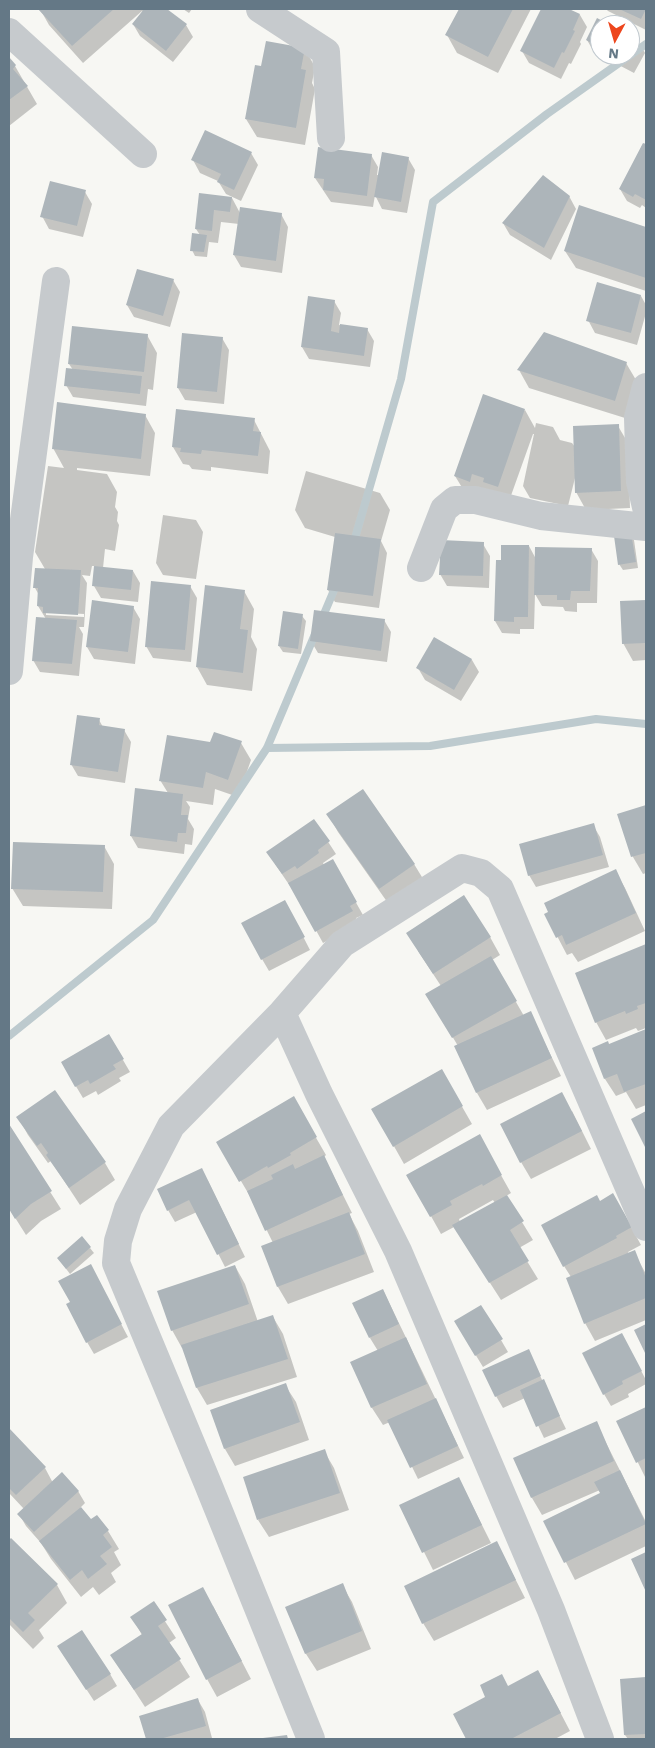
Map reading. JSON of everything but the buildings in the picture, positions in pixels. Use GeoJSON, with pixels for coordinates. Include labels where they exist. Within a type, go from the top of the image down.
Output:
{"type":"FeatureCollection","features":[{"type":"Feature","properties":{"kind":"street"},"geometry":{"type":"LineString","coordinates":[[260,9],[326,52],[331,138]]}},
{"type":"Feature","properties":{"kind":"street"},"geometry":{"type":"LineString","coordinates":[[9,32],[143,154]]}},
{"type":"Feature","properties":{"kind":"street"},"geometry":{"type":"LineString","coordinates":[[9,671],[14,557],[56,281]]}},
{"type":"Feature","properties":{"kind":"street"},"geometry":{"type":"LineString","coordinates":[[646,387],[638,418],[640,481],[646,507]]}},
{"type":"Feature","properties":{"kind":"street"},"geometry":{"type":"LineString","coordinates":[[421,568],[444,509],[455,500],[475,500],[541,516],[646,527]]}},
{"type":"Feature","properties":{"kind":"street"},"geometry":{"type":"LineString","coordinates":[[311,1739],[116,1263],[118,1242],[128,1209],[170,1126],[282,1013],[342,944],[462,868],[481,873],[500,888],[646,1227]]}},
{"type":"Feature","properties":{"kind":"street"},"geometry":{"type":"LineString","coordinates":[[282,1013],[319,1094],[398,1252],[551,1610],[600,1739]]}},
{"type":"Feature","properties":{"kind":"waterway"},"geometry":{"type":"LineString","coordinates":[[353,545],[401,379],[433,202],[547,114],[646,44]]}},
{"type":"Feature","properties":{"kind":"waterway"},"geometry":{"type":"LineString","coordinates":[[321,621],[337,583]]}},
{"type":"Feature","properties":{"kind":"waterway"},"geometry":{"type":"LineString","coordinates":[[9,1036],[153,920],[267,748],[315,634]]}},
{"type":"Feature","properties":{"kind":"waterway"},"geometry":{"type":"LineString","coordinates":[[267,748],[430,746],[596,719],[646,724]]}}]}
